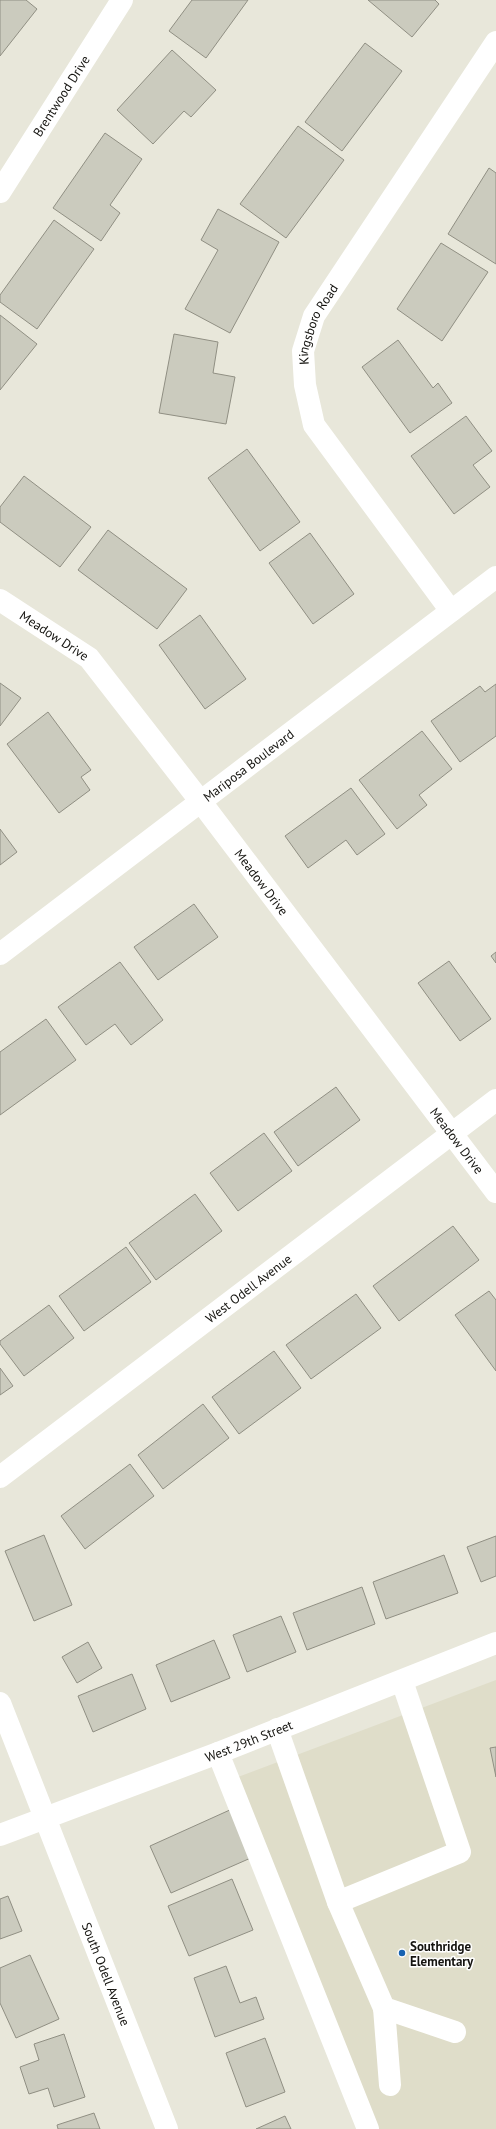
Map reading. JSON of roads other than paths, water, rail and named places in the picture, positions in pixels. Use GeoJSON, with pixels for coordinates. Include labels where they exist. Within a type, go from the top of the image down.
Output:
{"type":"FeatureCollection","features":[{"type":"Feature","properties":{"kind":"street","name":"Brentwood Drive"},"geometry":{"type":"LineString","coordinates":[[0,192],[122,0]]}},
{"type":"Feature","properties":{"kind":"street","name":"Kingsboro Road"},"geometry":{"type":"LineString","coordinates":[[451,611],[314,424],[305,385],[303,351],[314,316],[496,42]]}},
{"type":"Feature","properties":{"kind":"street","name":"Mariposa Boulevard"},"geometry":{"type":"LineString","coordinates":[[0,954],[496,577]]}},
{"type":"Feature","properties":{"kind":"street","name":"Meadow Drive"},"geometry":{"type":"LineString","coordinates":[[0,600],[88,658],[201,802],[496,1192]]}},
{"type":"Feature","properties":{"kind":"street","name":"West Odell Avenue"},"geometry":{"type":"LineString","coordinates":[[0,1477],[496,1100]]}},
{"type":"Feature","properties":{"kind":"street","name":"West 29th Street"},"geometry":{"type":"LineString","coordinates":[[0,1835],[218,1753],[496,1643]]}},
{"type":"Feature","properties":{"kind":"street"},"geometry":{"type":"LineString","coordinates":[[338,1902],[460,1852],[402,1681]]}},
{"type":"Feature","properties":{"kind":"street"},"geometry":{"type":"LineString","coordinates":[[0,1704],[46,1818]]}},
{"type":"Feature","properties":{"kind":"street"},"geometry":{"type":"LineString","coordinates":[[277,1729],[338,1902],[384,2008],[390,2085]]}},
{"type":"Feature","properties":{"kind":"street"},"geometry":{"type":"LineString","coordinates":[[218,1753],[368,2129]]}},
{"type":"Feature","properties":{"kind":"street","name":"South Odell Avenue"},"geometry":{"type":"LineString","coordinates":[[46,1818],[168,2129]]}},
{"type":"Feature","properties":{"kind":"street"},"geometry":{"type":"LineString","coordinates":[[384,2008],[454,2032]]}},
{"type":"Feature","properties":{"kind":"place","name":"Southridge Elementary"},"geometry":{"type":"Point","coordinates":[402,1953]}}]}
